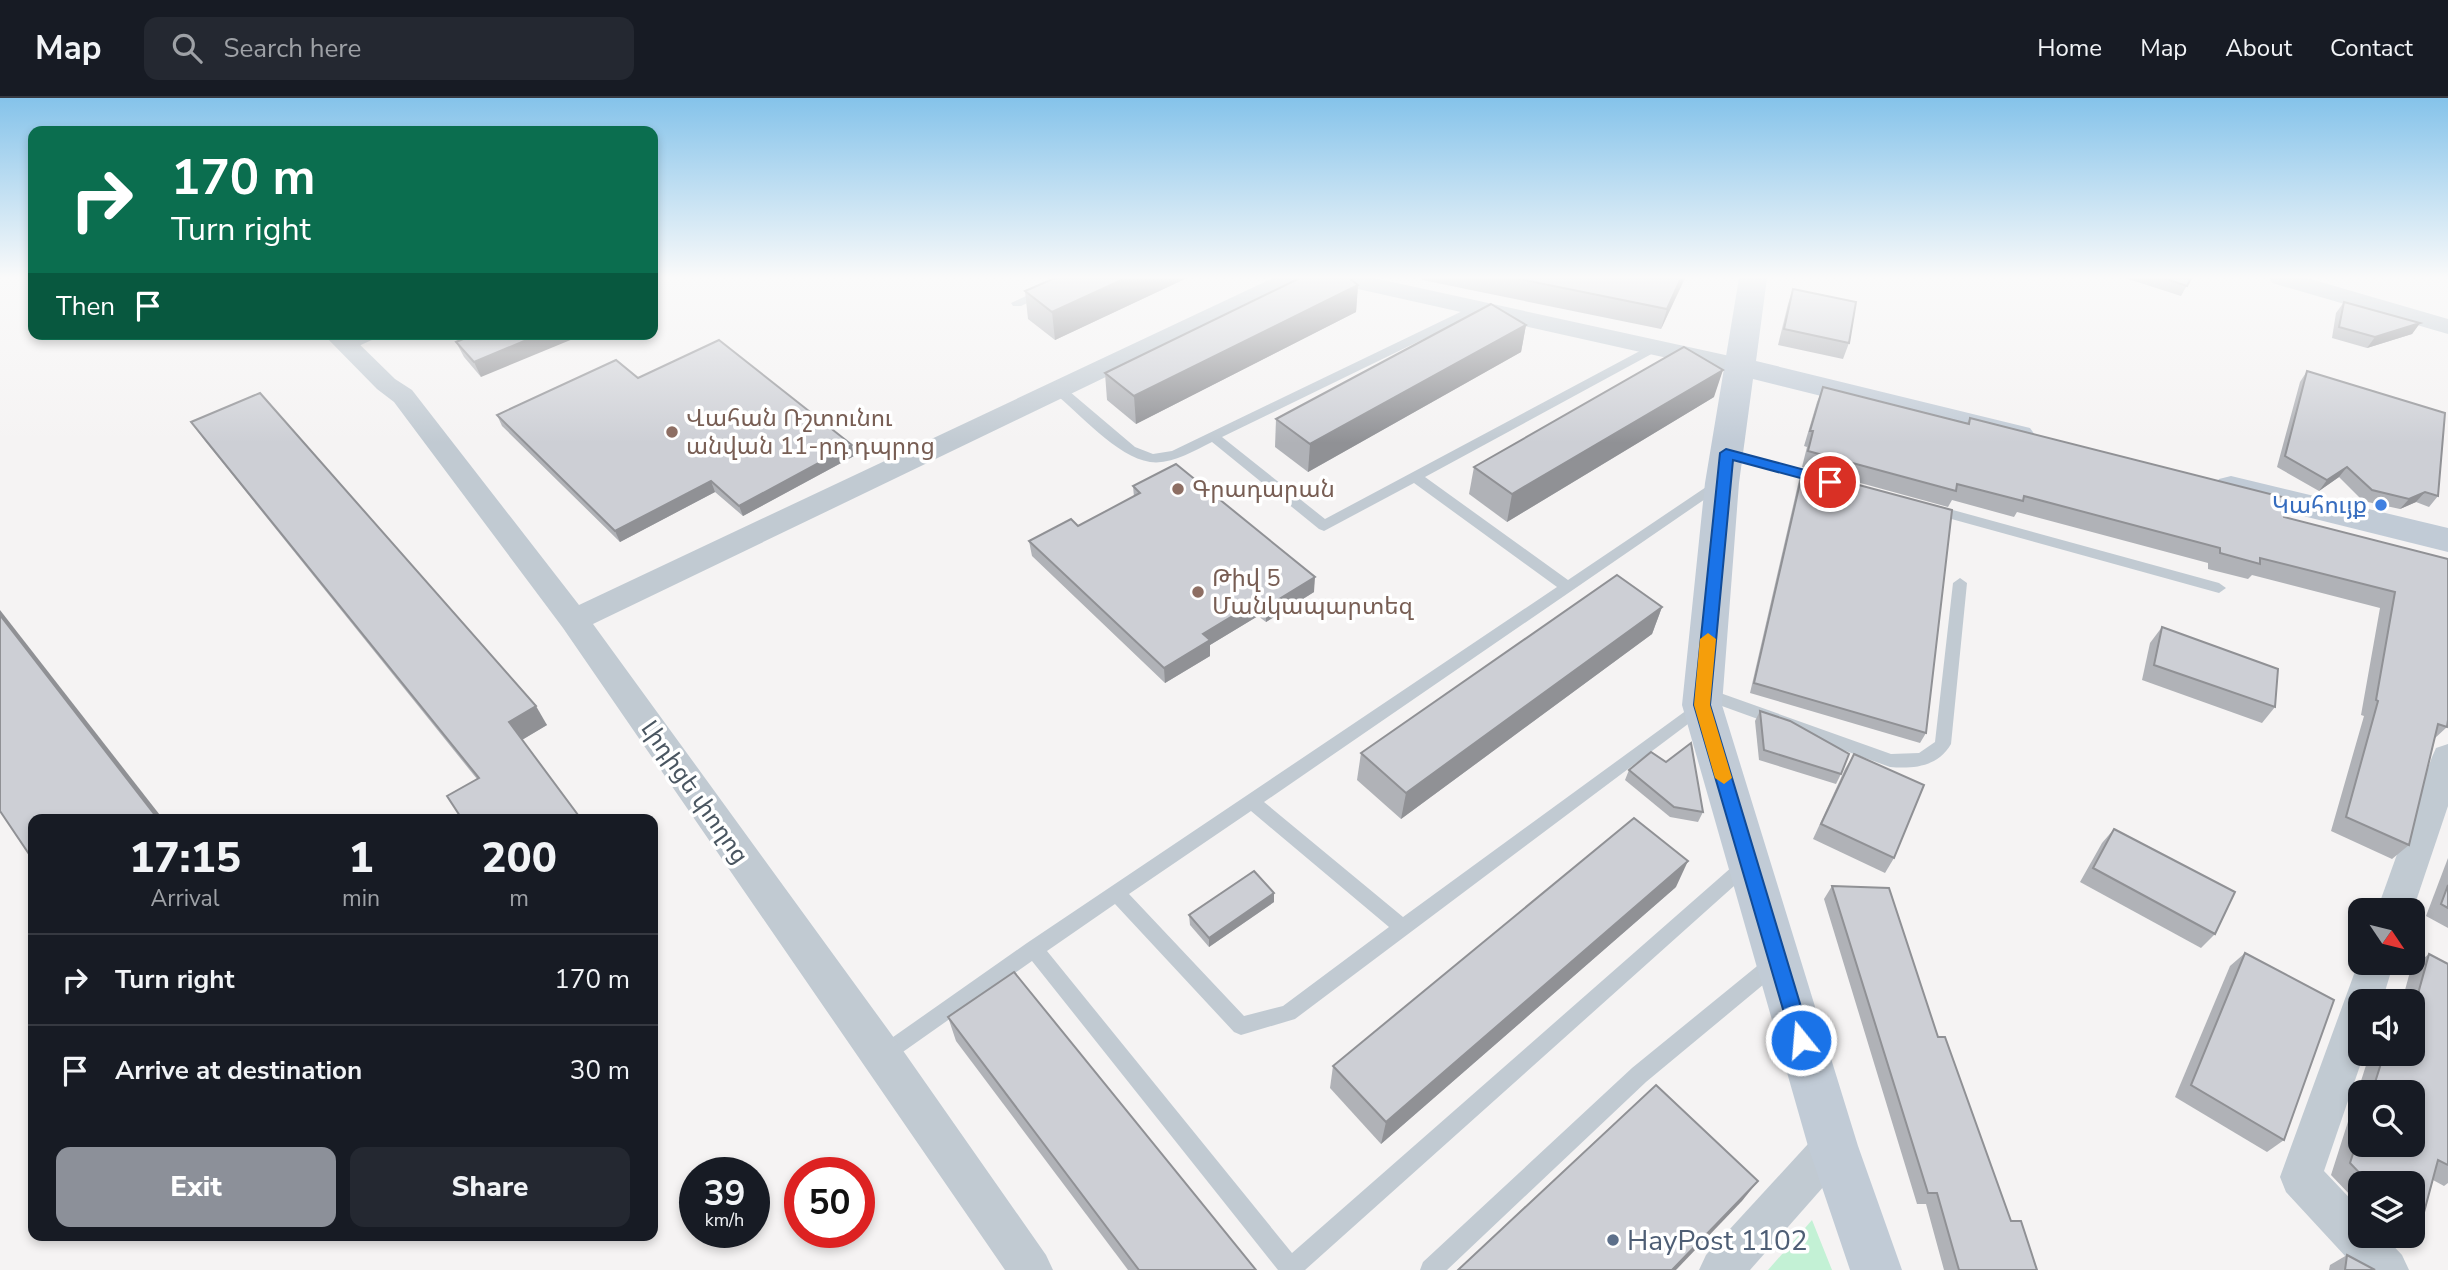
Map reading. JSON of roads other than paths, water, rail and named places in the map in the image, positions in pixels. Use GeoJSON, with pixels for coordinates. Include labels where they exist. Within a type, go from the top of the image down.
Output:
{"type":"FeatureCollection","features":[{"type":"Feature","properties":{"kind":"main road"},"geometry":{"type":"LineString","coordinates":[[1744,333],[1724,468],[1703,699],[1833,1146],[1876,1270]]}},
{"type":"Feature","properties":{"kind":"main road"},"geometry":{"type":"LineString","coordinates":[[1739,366],[2047,442]]}},
{"type":"Feature","properties":{"kind":"main road"},"geometry":{"type":"LineString","coordinates":[[2207,481],[2448,540]]}},
{"type":"Feature","properties":{"kind":"street"},"geometry":{"type":"LineString","coordinates":[[574,620],[1177,333]]}},
{"type":"Feature","properties":{"kind":"street"},"geometry":{"type":"LineString","coordinates":[[1586,333],[1739,366]]}},
{"type":"Feature","properties":{"kind":"street","name":"Լիդիցե փողոց"},"geometry":{"type":"LineString","coordinates":[[355,340],[386,384],[403,396],[574,620],[883,1055],[1031,1270]]}},
{"type":"Feature","properties":{"kind":"street"},"geometry":{"type":"LineString","coordinates":[[2399,898],[2448,757]]}},
{"type":"Feature","properties":{"kind":"street"},"geometry":{"type":"LineString","coordinates":[[2348,1043],[2301,1177],[2387,1270]]}},
{"type":"Feature","properties":{"kind":"street"},"geometry":{"type":"LineString","coordinates":[[1721,1270],[1833,1146]]}},
{"type":"Feature","properties":{"kind":"lane"},"geometry":{"type":"LineString","coordinates":[[1058,389],[1130,450],[1153,458],[1175,455],[1215,438],[1427,333]]}},
{"type":"Feature","properties":{"kind":"lane"},"geometry":{"type":"LineString","coordinates":[[1215,438],[1324,526],[1653,348]]}},
{"type":"Feature","properties":{"kind":"lane"},"geometry":{"type":"LineString","coordinates":[[883,1055],[1034,949],[1568,587],[1724,468],[1833,482]]}},
{"type":"Feature","properties":{"kind":"lane"},"geometry":{"type":"LineString","coordinates":[[1414,476],[1568,587]]}},
{"type":"Feature","properties":{"kind":"lane"},"geometry":{"type":"LineString","coordinates":[[1913,504],[2219,588]]}},
{"type":"Feature","properties":{"kind":"lane"},"geometry":{"type":"LineString","coordinates":[[1116,893],[1241,1026],[1288,1013],[1703,699],[1889,760],[1914,762],[1934,756],[1943,744],[1959,583]]}},
{"type":"Feature","properties":{"kind":"lane"},"geometry":{"type":"LineString","coordinates":[[1251,801],[1403,928]]}},
{"type":"Feature","properties":{"kind":"lane"},"geometry":{"type":"LineString","coordinates":[[1034,949],[1292,1269],[1749,863]]}},
{"type":"Feature","properties":{"kind":"lane"},"geometry":{"type":"LineString","coordinates":[[1431,1270],[1639,1075],[1778,961]]}},
{"type":"Feature","properties":{"kind":"place","name":"Վահան Ռշտունու անվան 11-րդ դպրոց"},"geometry":{"type":"Point","coordinates":[672,432]}},
{"type":"Feature","properties":{"kind":"place","name":"Գրադարան"},"geometry":{"type":"Point","coordinates":[1178,489]}},
{"type":"Feature","properties":{"kind":"place","name":"Կահույք"},"geometry":{"type":"Point","coordinates":[2381,505]}},
{"type":"Feature","properties":{"kind":"place","name":"Թիվ 5 Մանկապարտեզ"},"geometry":{"type":"Point","coordinates":[1198,592]}},
{"type":"Feature","properties":{"kind":"place","name":"HayPost 1102"},"geometry":{"type":"Point","coordinates":[1613,1240]}}]}
